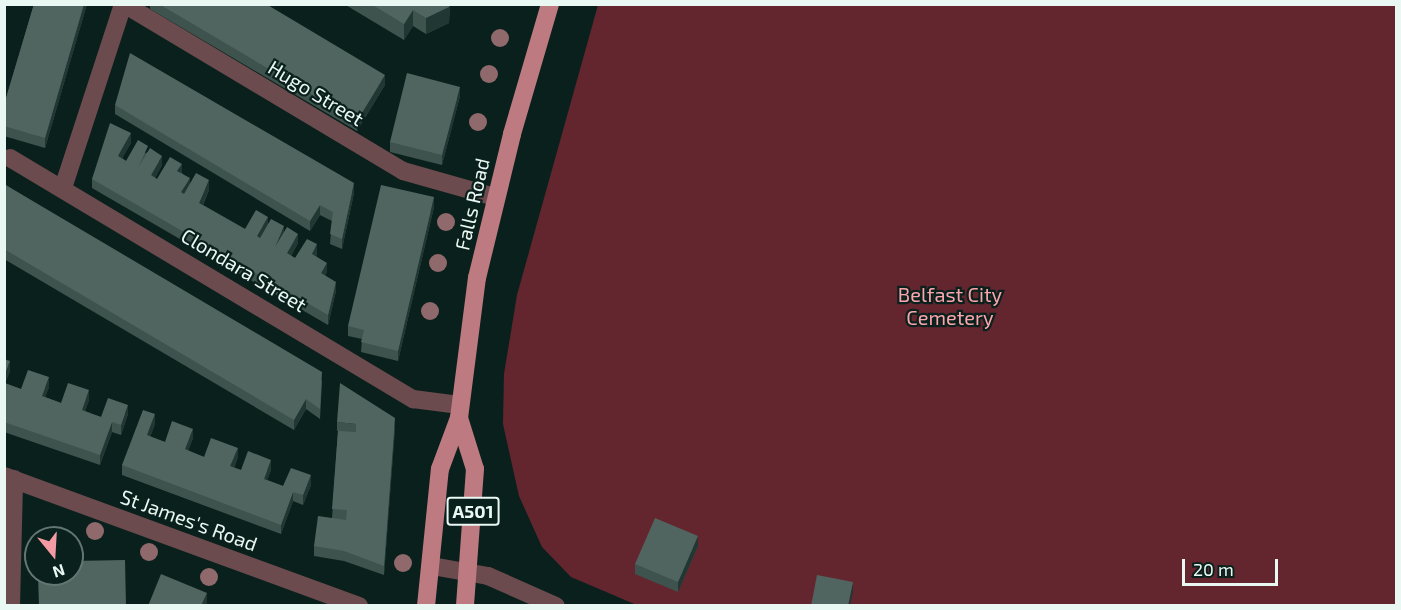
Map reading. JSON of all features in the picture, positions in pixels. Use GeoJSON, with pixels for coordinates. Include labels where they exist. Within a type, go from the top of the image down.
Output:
{"type":"FeatureCollection","features":[{"type":"Feature","properties":{"kind":"main road","name":"Falls Road"},"geometry":{"type":"LineString","coordinates":[[426,606],[432,566],[440,469],[459,412],[466,343],[495,197],[550,4]]}},
{"type":"Feature","properties":{"kind":"main road","name":"Falls Road"},"geometry":{"type":"LineString","coordinates":[[459,412],[475,469],[465,606]]}},
{"type":"Feature","properties":{"kind":"street"},"geometry":{"type":"LineString","coordinates":[[63,188],[123,4]]}},
{"type":"Feature","properties":{"kind":"street","name":"Hugo Street"},"geometry":{"type":"LineString","coordinates":[[123,4],[403,171],[495,197]]}},
{"type":"Feature","properties":{"kind":"street","name":"Clondara Street"},"geometry":{"type":"LineString","coordinates":[[10,158],[413,399],[459,412]]}},
{"type":"Feature","properties":{"kind":"street"},"geometry":{"type":"LineString","coordinates":[[9,478],[7,574],[11,606]]}},
{"type":"Feature","properties":{"kind":"street","name":"St James's Road"},"geometry":{"type":"LineString","coordinates":[[9,478],[359,606]]}},
{"type":"Feature","properties":{"kind":"street"},"geometry":{"type":"LineString","coordinates":[[432,566],[469,571],[556,606]]}},
{"type":"Feature","properties":{"kind":"green space","name":"Belfast City Cemetery"},"geometry":{"type":"Polygon","coordinates":[[[598,5],[1396,5],[1396,605],[639,606],[571,577],[542,547],[519,496],[503,424],[504,374],[517,295],[598,5]]]}},
{"type":"Feature","properties":{"kind":"building"},"geometry":{"type":"Polygon","coordinates":[[[34,4],[84,4],[45,138],[4,126],[4,105],[34,4]]]}},
{"type":"Feature","properties":{"kind":"building"},"geometry":{"type":"Polygon","coordinates":[[[159,4],[266,4],[385,75],[357,121],[159,4]]]}},
{"type":"Feature","properties":{"kind":"building"},"geometry":{"type":"Polygon","coordinates":[[[371,4],[449,4],[449,7],[426,18],[413,10],[404,24],[371,4]]]}},
{"type":"Feature","properties":{"kind":"building"},"geometry":{"type":"Polygon","coordinates":[[[130,53],[354,183],[342,239],[330,234],[333,212],[320,205],[310,221],[115,105],[130,53]]]}},
{"type":"Feature","properties":{"kind":"building"},"geometry":{"type":"Polygon","coordinates":[[[407,73],[460,87],[442,155],[390,142],[407,73]]]}},
{"type":"Feature","properties":{"kind":"building"},"geometry":{"type":"Polygon","coordinates":[[[110,123],[131,133],[118,156],[126,161],[138,140],[148,146],[138,168],[150,148],[162,156],[151,175],[157,179],[170,157],[182,164],[177,171],[190,178],[181,192],[184,194],[196,173],[209,180],[199,203],[245,229],[256,210],[268,217],[257,236],[260,238],[271,219],[284,226],[275,247],[287,227],[298,234],[287,253],[295,258],[307,239],[317,244],[312,254],[327,263],[321,273],[336,282],[328,315],[92,179],[110,123]]]}},
{"type":"Feature","properties":{"kind":"building"},"geometry":{"type":"Polygon","coordinates":[[[4,184],[322,372],[320,409],[306,399],[294,420],[4,249],[4,184]]]}},
{"type":"Feature","properties":{"kind":"building"},"geometry":{"type":"Polygon","coordinates":[[[381,185],[434,197],[398,351],[361,342],[364,330],[348,326],[381,185]]]}},
{"type":"Feature","properties":{"kind":"building"},"geometry":{"type":"Polygon","coordinates":[[[4,359],[10,361],[4,376],[4,359]]]}},
{"type":"Feature","properties":{"kind":"building"},"geometry":{"type":"Polygon","coordinates":[[[28,370],[49,377],[42,396],[61,403],[68,383],[89,390],[82,410],[92,414],[101,417],[108,398],[128,405],[121,425],[112,422],[100,455],[4,422],[4,383],[21,389],[28,370]]]}},
{"type":"Feature","properties":{"kind":"building"},"geometry":{"type":"Polygon","coordinates":[[[340,383],[395,418],[384,566],[344,551],[314,546],[318,516],[346,520],[347,510],[332,509],[338,431],[356,432],[356,424],[337,422],[340,383]]]}},
{"type":"Feature","properties":{"kind":"building"},"geometry":{"type":"Polygon","coordinates":[[[143,410],[155,414],[147,435],[165,442],[172,421],[193,429],[185,449],[204,457],[211,438],[238,448],[230,466],[241,470],[248,451],[271,460],[264,479],[283,486],[291,468],[311,475],[303,495],[293,492],[281,525],[122,465],[143,410]]]}},
{"type":"Feature","properties":{"kind":"building"},"geometry":{"type":"Polygon","coordinates":[[[655,518],[698,536],[678,582],[635,564],[655,518]]]}},
{"type":"Feature","properties":{"kind":"building"},"geometry":{"type":"Polygon","coordinates":[[[125,560],[126,606],[39,606],[38,586],[84,586],[84,561],[125,560]]]}},
{"type":"Feature","properties":{"kind":"building"},"geometry":{"type":"Polygon","coordinates":[[[161,574],[207,593],[201,606],[148,606],[161,574]]]}},
{"type":"Feature","properties":{"kind":"building"},"geometry":{"type":"Polygon","coordinates":[[[817,575],[853,582],[848,606],[811,606],[817,575]]]}}]}
